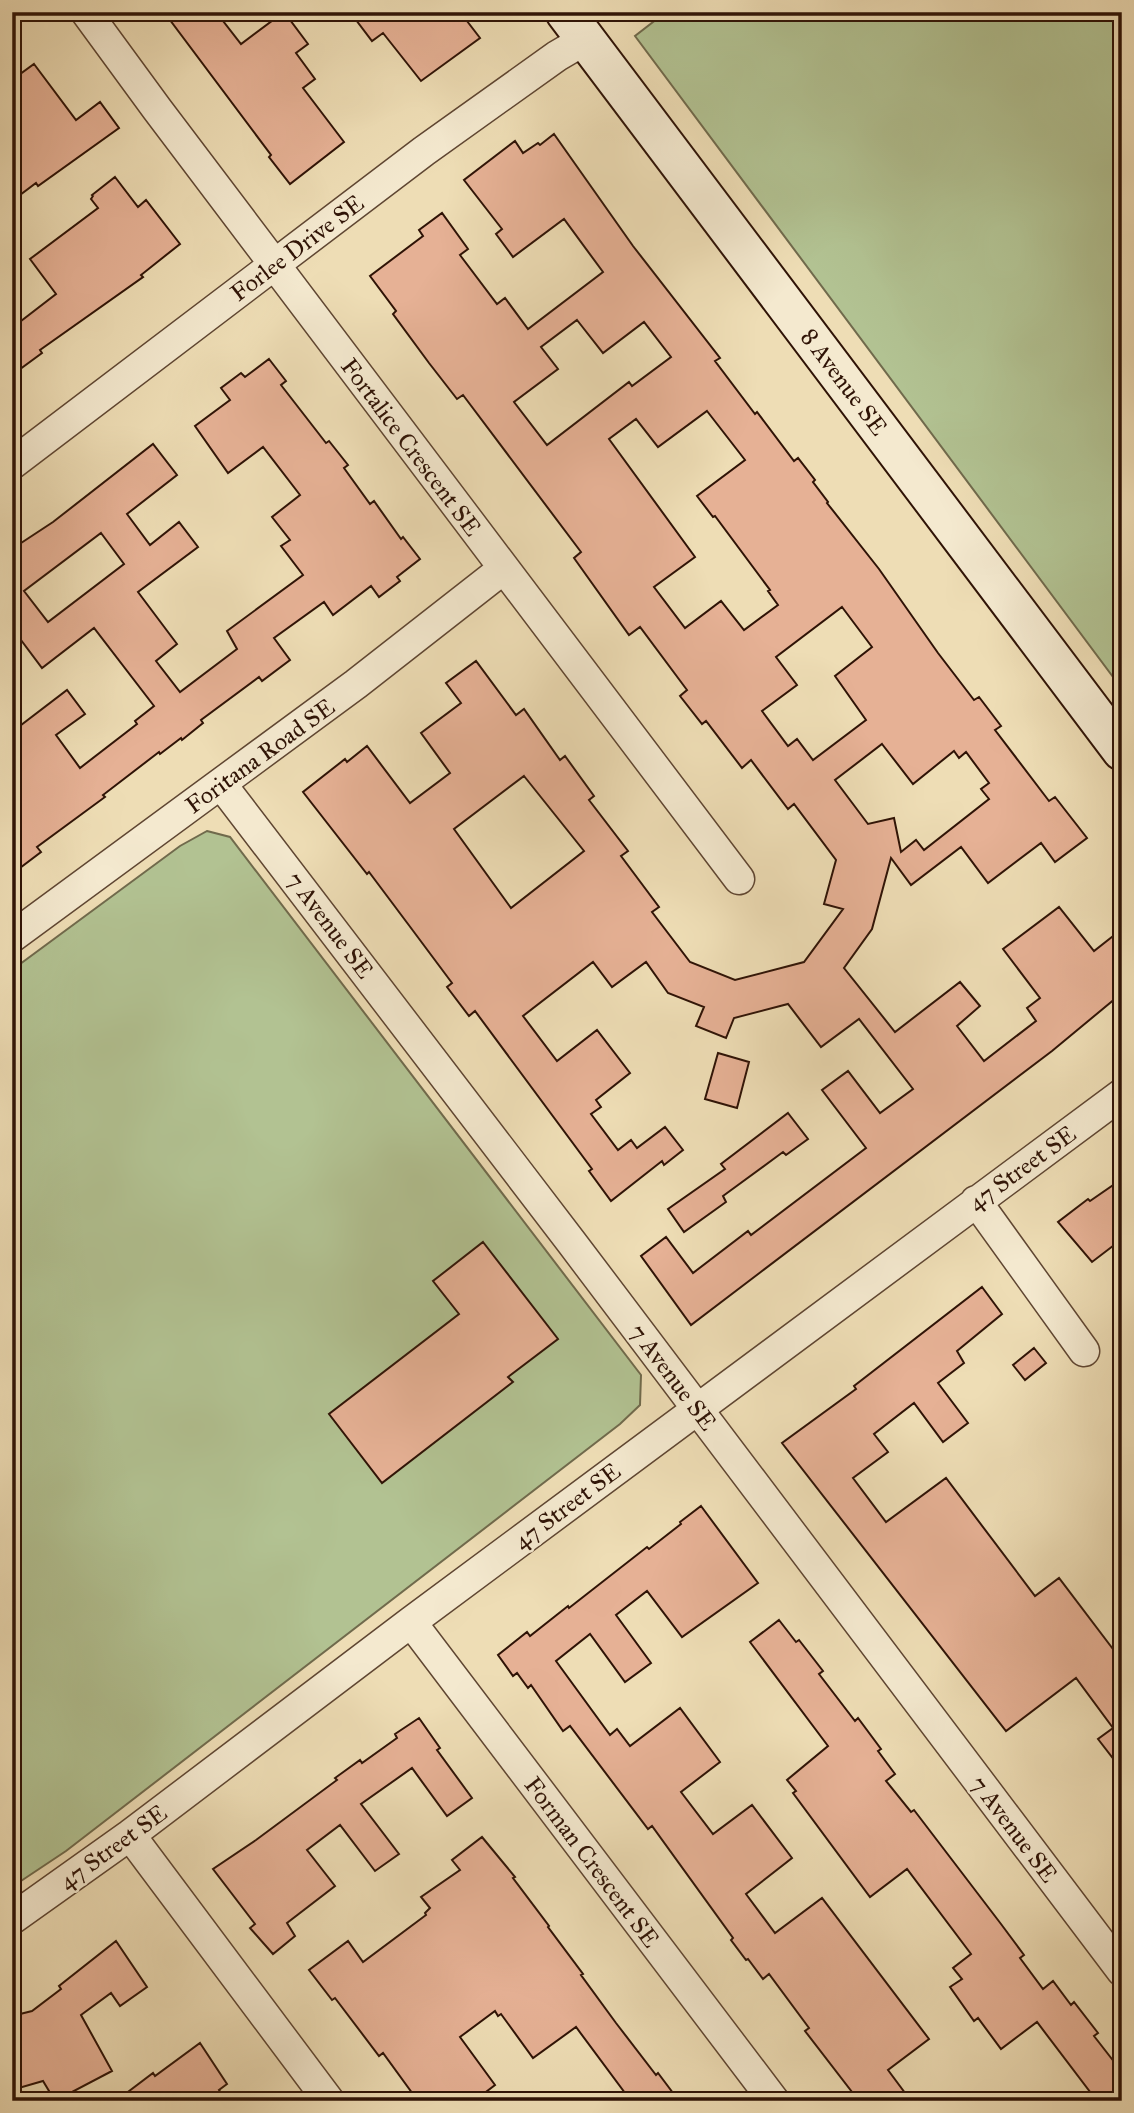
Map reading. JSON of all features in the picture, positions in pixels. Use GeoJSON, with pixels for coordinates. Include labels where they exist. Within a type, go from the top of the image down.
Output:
{"type":"FeatureCollection","features":[{"type":"Feature","properties":{"kind":"street","name":"Fortalice Crescent SE"},"geometry":{"type":"LineString","coordinates":[[86,12],[738,879]]}},
{"type":"Feature","properties":{"kind":"street","name":"Forlee Drive SE"},"geometry":{"type":"LineString","coordinates":[[12,464],[424,151],[557,56],[576,26]]}},
{"type":"Feature","properties":{"kind":"street","name":"8 Avenue SE"},"geometry":{"type":"LineString","coordinates":[[576,26],[1122,751]]}},
{"type":"Feature","properties":{"kind":"street","name":"Foritana Road SE"},"geometry":{"type":"LineString","coordinates":[[12,937],[356,684],[503,569]]}},
{"type":"Feature","properties":{"kind":"street","name":"7 Avenue SE"},"geometry":{"type":"LineString","coordinates":[[221,784],[1122,1971]]}},
{"type":"Feature","properties":{"kind":"street","name":"47 Street SE"},"geometry":{"type":"LineString","coordinates":[[12,1919],[130,1835],[411,1622],[1122,1094]]}},
{"type":"Feature","properties":{"kind":"street"},"geometry":{"type":"LineString","coordinates":[[976,1201],[1084,1351]]}},
{"type":"Feature","properties":{"kind":"street","name":"Forman Crescent SE"},"geometry":{"type":"LineString","coordinates":[[411,1622],[774,2101]]}},
{"type":"Feature","properties":{"kind":"street"},"geometry":{"type":"LineString","coordinates":[[130,1835],[329,2101]]}},
{"type":"Feature","properties":{"kind":"green space"},"geometry":{"type":"Polygon","coordinates":[[[666,12],[1122,12],[1122,689],[635,36],[666,12]]]}},
{"type":"Feature","properties":{"kind":"green space"},"geometry":{"type":"Polygon","coordinates":[[[207,831],[230,837],[641,1375],[640,1405],[620,1424],[66,1851],[12,1887],[12,970],[180,846],[207,831]]]}},
{"type":"Feature","properties":{"kind":"building"},"geometry":{"type":"Polygon","coordinates":[[[164,12],[216,12],[241,44],[284,12],[308,44],[296,53],[315,79],[303,88],[344,142],[290,184],[164,12]]]}},
{"type":"Feature","properties":{"kind":"building"},"geometry":{"type":"Polygon","coordinates":[[[350,12],[460,12],[480,38],[421,81],[383,33],[372,41],[350,12]]]}},
{"type":"Feature","properties":{"kind":"building"},"geometry":{"type":"Polygon","coordinates":[[[34,64],[76,120],[100,102],[119,128],[38,186],[36,183],[12,201],[12,80],[34,64]]]}},
{"type":"Feature","properties":{"kind":"building"},"geometry":{"type":"Polygon","coordinates":[[[554,134],[633,246],[720,358],[715,361],[755,414],[757,412],[794,461],[798,458],[815,480],[813,482],[827,503],[879,569],[938,653],[974,700],[979,697],[1001,726],[995,730],[1049,801],[1055,797],[1087,838],[1055,862],[1041,843],[988,883],[961,847],[911,885],[891,858],[872,929],[844,968],[895,1032],[960,982],[980,1006],[957,1026],[984,1061],[1036,1021],[1027,1008],[1040,998],[1003,949],[1059,907],[1094,951],[1122,929],[1122,993],[1052,1051],[691,1325],[641,1256],[666,1237],[693,1273],[748,1231],[751,1235],[866,1148],[822,1090],[848,1071],[880,1113],[913,1089],[859,1019],[821,1047],[788,1004],[734,1018],[726,1038],[696,1026],[704,1007],[668,993],[646,962],[612,987],[593,962],[523,1016],[557,1061],[597,1030],[630,1073],[596,1100],[601,1107],[591,1114],[618,1150],[631,1140],[637,1148],[665,1127],[683,1150],[664,1165],[662,1161],[611,1201],[589,1171],[592,1169],[475,1011],[469,1016],[447,987],[452,983],[369,872],[367,874],[303,792],[345,759],[347,762],[367,746],[410,803],[450,773],[421,733],[461,703],[446,683],[476,661],[516,715],[524,709],[560,760],[565,756],[594,796],[589,800],[628,851],[621,856],[659,907],[652,912],[690,962],[735,980],[804,962],[843,909],[824,904],[836,860],[794,804],[788,809],[751,760],[742,768],[706,721],[702,724],[680,696],[687,690],[640,627],[629,635],[574,558],[581,552],[463,395],[457,399],[429,363],[393,314],[396,311],[370,276],[423,236],[419,230],[442,213],[468,249],[460,255],[497,304],[505,298],[528,329],[603,272],[564,219],[513,257],[496,234],[502,229],[464,180],[515,141],[523,153],[538,143],[540,145],[554,134]],[[577,320],[541,347],[558,369],[514,402],[547,445],[629,382],[632,386],[671,357],[644,322],[603,353],[577,320]],[[707,411],[658,447],[636,419],[609,439],[695,557],[654,587],[685,628],[721,601],[744,630],[778,605],[768,591],[770,590],[697,496],[745,460],[707,411]],[[842,607],[776,657],[797,685],[762,711],[788,746],[797,739],[813,760],[866,720],[835,676],[872,647],[842,607]],[[882,744],[835,780],[868,824],[894,818],[901,852],[916,840],[924,850],[989,799],[981,789],[989,783],[966,752],[959,758],[954,751],[913,784],[882,744]],[[524,776],[454,829],[511,908],[584,851],[524,776]]]}},
{"type":"Feature","properties":{"kind":"building"},"geometry":{"type":"Polygon","coordinates":[[[115,177],[138,207],[146,200],[180,244],[141,275],[143,277],[40,350],[42,353],[12,375],[12,328],[56,294],[30,259],[98,208],[91,199],[92,195],[115,177]]]}},
{"type":"Feature","properties":{"kind":"building"},"geometry":{"type":"Polygon","coordinates":[[[269,359],[286,381],[281,385],[326,443],[329,441],[348,465],[344,468],[370,504],[374,501],[401,539],[403,537],[420,559],[397,577],[400,581],[379,597],[371,586],[333,615],[324,602],[274,638],[290,660],[262,681],[259,677],[201,720],[203,723],[182,740],[181,738],[160,754],[159,752],[103,795],[105,797],[37,847],[41,852],[12,874],[12,732],[67,690],[85,714],[56,735],[80,768],[137,724],[135,721],[154,706],[94,628],[42,668],[12,628],[12,549],[53,522],[153,444],[177,475],[127,514],[150,545],[179,522],[198,547],[138,592],[177,644],[156,661],[180,692],[237,649],[227,631],[303,575],[281,546],[290,540],[272,517],[300,495],[263,447],[228,473],[195,426],[230,400],[221,388],[241,373],[245,377],[269,359]],[[101,533],[24,591],[48,622],[124,564],[101,533]]]}},
{"type":"Feature","properties":{"kind":"building"},"geometry":{"type":"Polygon","coordinates":[[[718,1053],[749,1062],[737,1108],[705,1099],[718,1053]]]}},
{"type":"Feature","properties":{"kind":"building"},"geometry":{"type":"Polygon","coordinates":[[[788,1113],[808,1139],[786,1155],[783,1152],[723,1196],[726,1202],[684,1232],[668,1209],[725,1169],[721,1164],[788,1113]]]}},
{"type":"Feature","properties":{"kind":"building"},"geometry":{"type":"Polygon","coordinates":[[[1122,1179],[1122,1239],[1092,1262],[1058,1222],[1088,1199],[1090,1201],[1122,1179]]]}},
{"type":"Feature","properties":{"kind":"building"},"geometry":{"type":"Polygon","coordinates":[[[483,1242],[558,1339],[508,1377],[513,1382],[382,1483],[329,1414],[459,1314],[433,1281],[483,1242]]]}},
{"type":"Feature","properties":{"kind":"building"},"geometry":{"type":"Polygon","coordinates":[[[982,1287],[1002,1314],[957,1351],[964,1363],[938,1383],[968,1423],[943,1442],[914,1403],[874,1434],[888,1452],[853,1478],[886,1522],[946,1478],[1035,1596],[1059,1578],[1122,1661],[1122,1770],[1098,1739],[1113,1728],[1076,1678],[1006,1731],[782,1443],[856,1389],[854,1386],[982,1287]]]}},
{"type":"Feature","properties":{"kind":"building"},"geometry":{"type":"Polygon","coordinates":[[[1034,1348],[1046,1363],[1025,1380],[1013,1365],[1034,1348]]]}},
{"type":"Feature","properties":{"kind":"building"},"geometry":{"type":"Polygon","coordinates":[[[701,1506],[758,1583],[682,1637],[647,1591],[616,1615],[651,1663],[625,1682],[590,1634],[556,1661],[610,1735],[617,1729],[630,1746],[680,1708],[720,1762],[681,1792],[713,1834],[752,1805],[792,1858],[746,1894],[775,1933],[822,1898],[929,2039],[888,2070],[911,2101],[859,2101],[805,2031],[809,2028],[769,1974],[763,1979],[748,1959],[746,1960],[652,1826],[648,1829],[570,1726],[563,1731],[531,1685],[528,1688],[517,1673],[513,1676],[498,1655],[527,1632],[530,1636],[568,1606],[569,1608],[647,1547],[649,1549],[701,1506]]]}},
{"type":"Feature","properties":{"kind":"building"},"geometry":{"type":"Polygon","coordinates":[[[779,1620],[796,1642],[799,1640],[823,1671],[819,1674],[855,1721],[858,1718],[881,1749],[878,1751],[895,1774],[886,1781],[911,1812],[914,1810],[1001,1924],[1024,1955],[1020,1958],[1043,1989],[1053,1981],[1071,2005],[1074,2002],[1098,2033],[1094,2036],[1122,2072],[1122,2101],[1097,2101],[1037,2022],[1001,2049],[978,2018],[974,2021],[950,1987],[962,1979],[953,1968],[971,1954],[907,1869],[870,1897],[793,1793],[796,1791],[787,1780],[828,1746],[750,1642],[779,1620]]]}},
{"type":"Feature","properties":{"kind":"building"},"geometry":{"type":"Polygon","coordinates":[[[419,1718],[440,1748],[437,1750],[472,1798],[447,1816],[412,1768],[361,1804],[399,1854],[375,1871],[340,1825],[307,1850],[335,1886],[287,1923],[295,1936],[273,1954],[250,1928],[255,1924],[213,1869],[337,1780],[335,1778],[360,1760],[362,1763],[397,1738],[395,1734],[419,1718]]]}},
{"type":"Feature","properties":{"kind":"building"},"geometry":{"type":"Polygon","coordinates":[[[482,1837],[515,1877],[513,1878],[616,2023],[679,2101],[631,2101],[576,2027],[533,2058],[501,2014],[498,2016],[495,2011],[460,2037],[495,2085],[474,2101],[418,2101],[383,2053],[379,2056],[335,1998],[332,2000],[309,1970],[348,1941],[363,1962],[426,1915],[430,1908],[421,1897],[460,1870],[452,1860],[482,1837]]]}},
{"type":"Feature","properties":{"kind":"building"},"geometry":{"type":"Polygon","coordinates":[[[116,1941],[147,1987],[120,2006],[111,1993],[81,2015],[112,2071],[55,2101],[43,2081],[12,2090],[12,2016],[32,2011],[116,1941]]]}},
{"type":"Feature","properties":{"kind":"building"},"geometry":{"type":"Polygon","coordinates":[[[200,2043],[227,2084],[219,2090],[227,2101],[116,2101],[153,2073],[155,2076],[200,2043]]]}}]}
